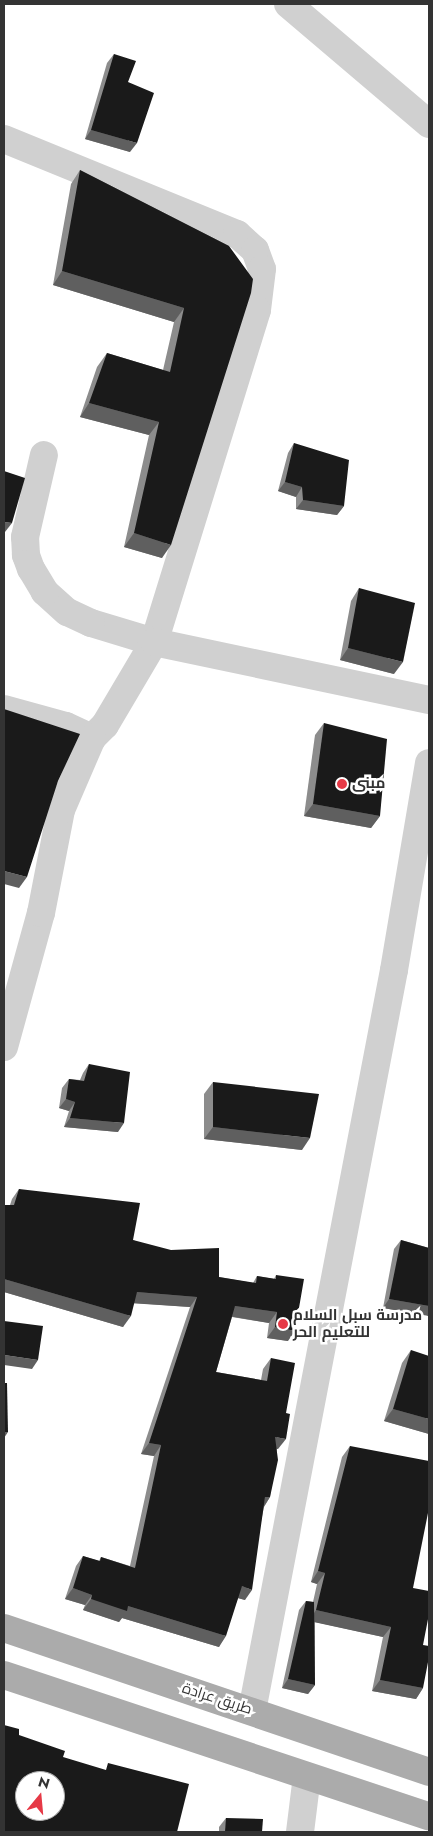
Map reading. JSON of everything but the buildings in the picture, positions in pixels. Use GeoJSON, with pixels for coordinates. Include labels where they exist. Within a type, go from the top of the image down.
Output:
{"type":"FeatureCollection","features":[{"type":"Feature","properties":{"kind":"main road","name":"طريق عرادة"},"geometry":{"type":"LineString","coordinates":[[4,1628],[429,1772]]}},
{"type":"Feature","properties":{"kind":"main road"},"geometry":{"type":"LineString","coordinates":[[34,1638],[12,1678],[429,1816]]}},
{"type":"Feature","properties":{"kind":"street"},"geometry":{"type":"LineString","coordinates":[[288,4],[429,124]]}},
{"type":"Feature","properties":{"kind":"street"},"geometry":{"type":"LineString","coordinates":[[4,139],[237,234],[255,250],[262,269],[257,310],[154,642],[106,725],[92,738],[62,810],[41,913],[4,1047]]}},
{"type":"Feature","properties":{"kind":"street"},"geometry":{"type":"LineString","coordinates":[[44,455],[25,537],[26,555],[31,569],[45,592],[67,612],[91,623],[154,642],[429,700]]}},
{"type":"Feature","properties":{"kind":"street"},"geometry":{"type":"LineString","coordinates":[[4,709],[66,726],[92,738]]}},
{"type":"Feature","properties":{"kind":"street"},"geometry":{"type":"LineString","coordinates":[[252,1711],[394,970],[429,763]]}},
{"type":"Feature","properties":{"kind":"street"},"geometry":{"type":"LineString","coordinates":[[300,1832],[307,1776]]}},
{"type":"Feature","properties":{"kind":"place","name":"مبنى"},"geometry":{"type":"Point","coordinates":[342,784]}},
{"type":"Feature","properties":{"kind":"place","name":"مدرسة سبل السلام للتعليم الحر"},"geometry":{"type":"Point","coordinates":[283,1324]}}]}
